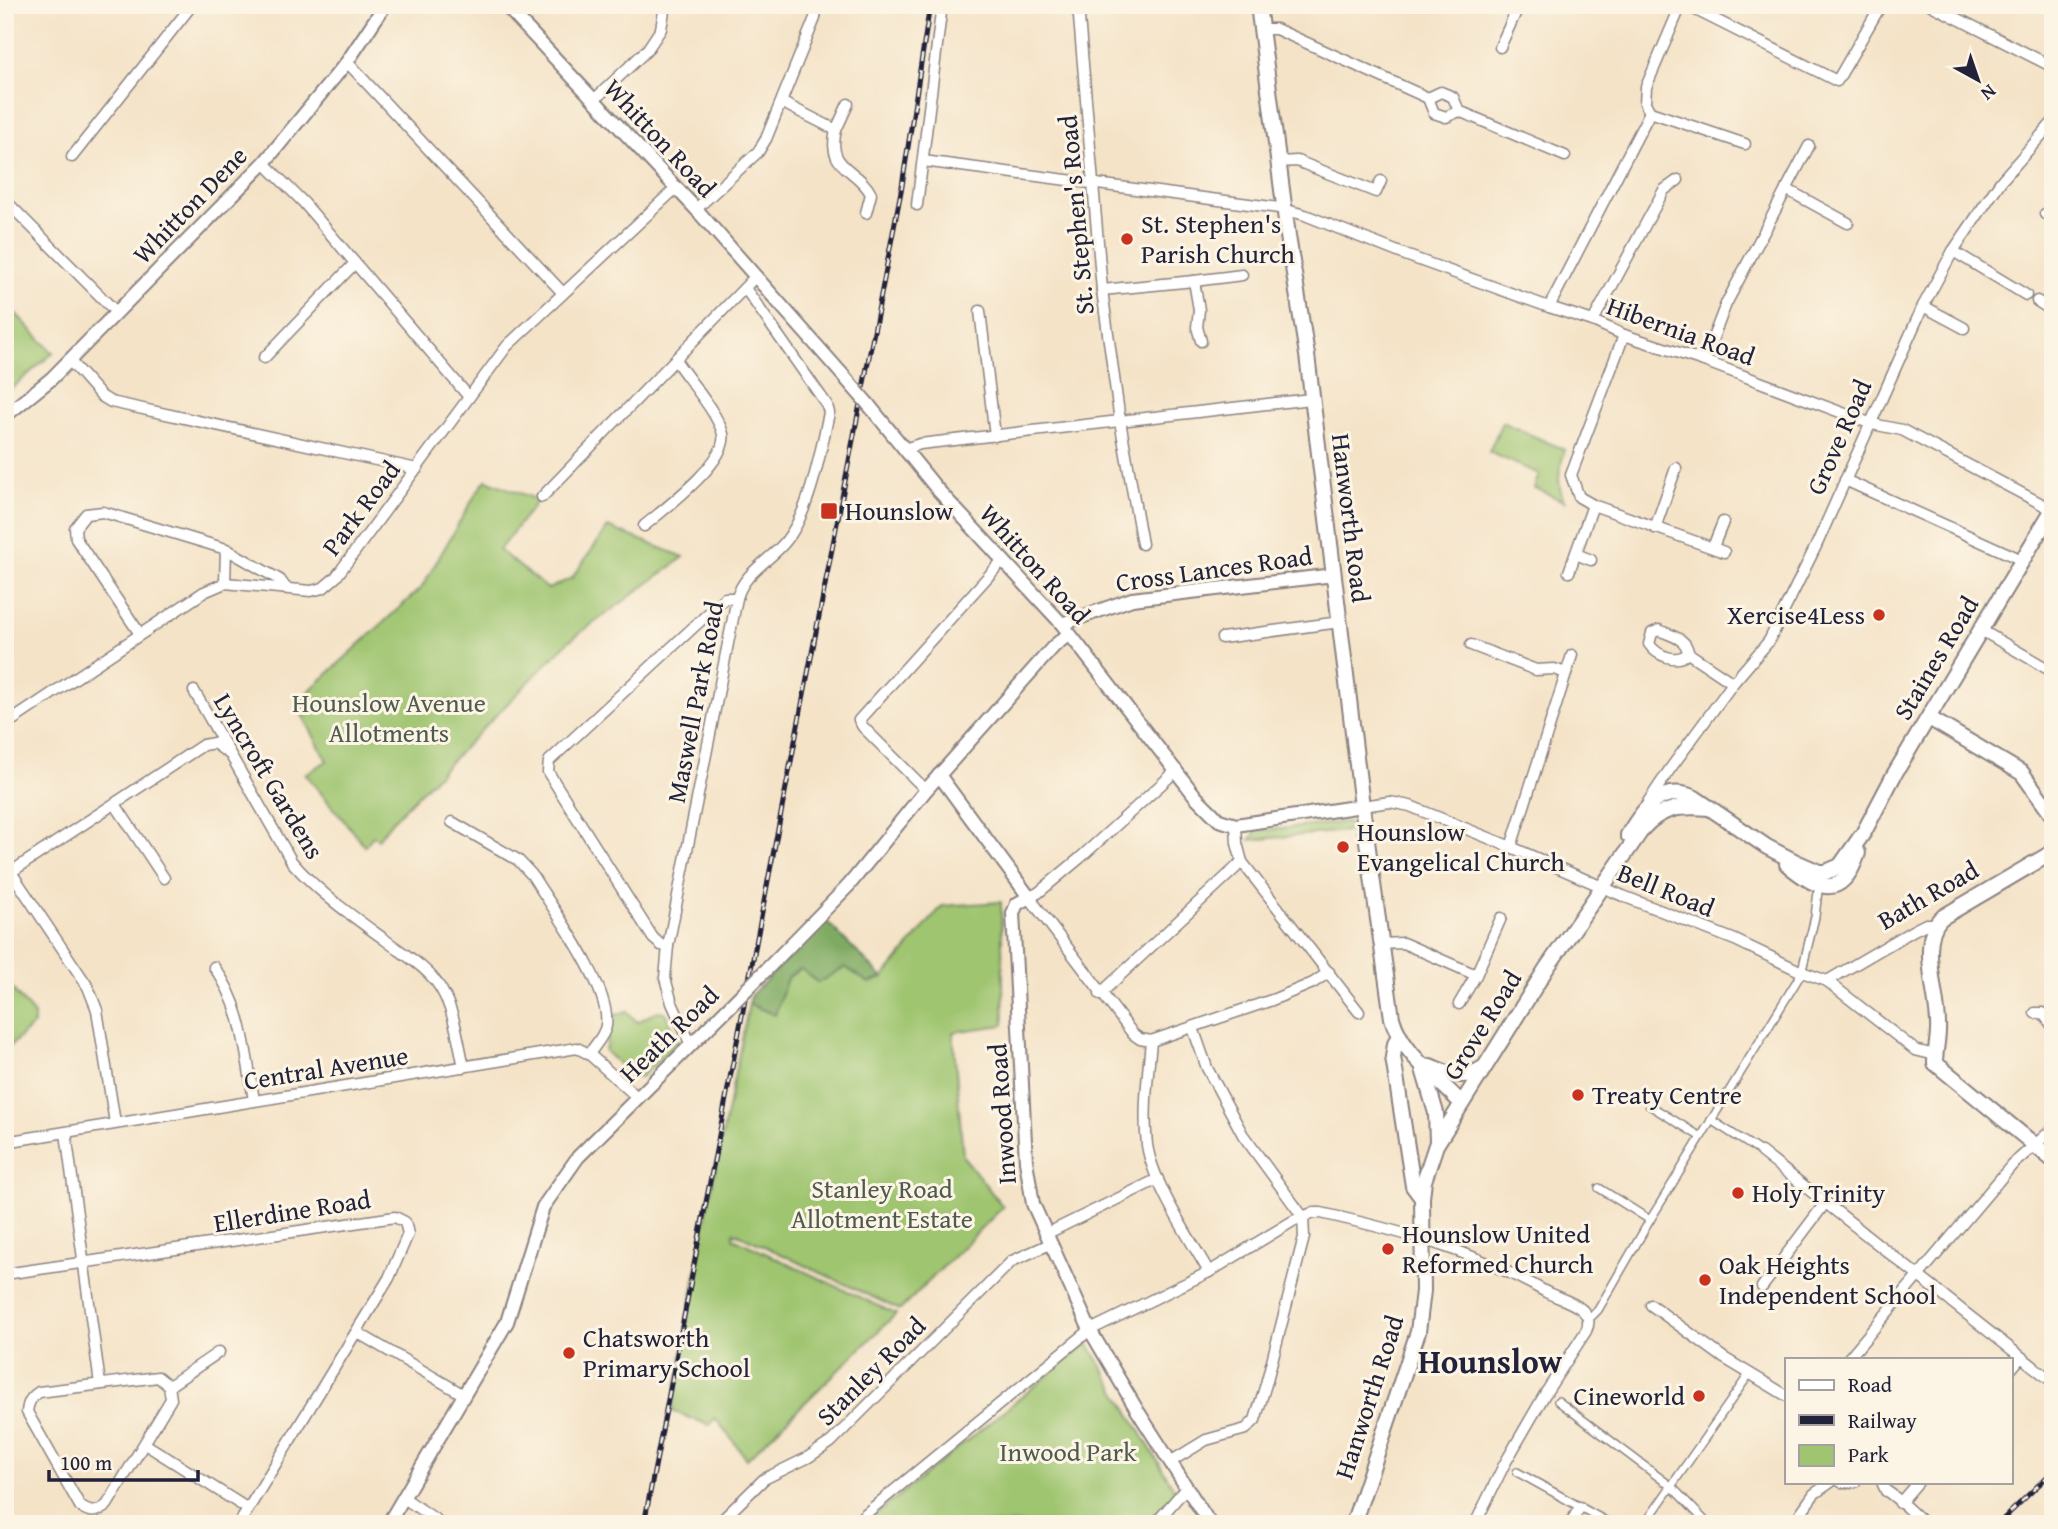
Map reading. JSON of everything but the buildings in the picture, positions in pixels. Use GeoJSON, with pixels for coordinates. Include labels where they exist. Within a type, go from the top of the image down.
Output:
{"type":"FeatureCollection","features":[{"type":"Feature","properties":{"kind":"main road","name":"Hanworth Road"},"geometry":{"type":"LineString","coordinates":[[1258,5],[1380,944],[1392,1018],[1398,1037],[1460,1106]]}},
{"type":"Feature","properties":{"kind":"main road","name":"Staines Road"},"geometry":{"type":"LineString","coordinates":[[1668,794],[1684,793],[1710,808],[1767,846],[1814,884],[1826,887],[1839,883],[1851,870],[1864,832],[1895,773],[2053,510]]}},
{"type":"Feature","properties":{"kind":"main road"},"geometry":{"type":"LineString","coordinates":[[1929,719],[1961,735],[2022,773],[2053,816]]}},
{"type":"Feature","properties":{"kind":"main road"},"geometry":{"type":"LineString","coordinates":[[1601,887],[1639,817],[1654,800],[1668,794]]}},
{"type":"Feature","properties":{"kind":"main road"},"geometry":{"type":"LineString","coordinates":[[1613,868],[1653,817],[1667,809],[1681,806],[1710,808]]}},
{"type":"Feature","properties":{"kind":"main road","name":"Bath Road"},"geometry":{"type":"LineString","coordinates":[[1935,924],[1975,897],[2053,852]]}},
{"type":"Feature","properties":{"kind":"main road","name":"Grove Road"},"geometry":{"type":"LineString","coordinates":[[1422,1198],[1424,1181],[1436,1145],[1546,969],[1601,887]]}},
{"type":"Feature","properties":{"kind":"main road"},"geometry":{"type":"LineString","coordinates":[[1935,924],[1930,947],[1938,1025],[1935,1055],[1937,1066],[2053,1160]]}},
{"type":"Feature","properties":{"kind":"main road","name":"Hanworth Road"},"geometry":{"type":"LineString","coordinates":[[1353,1524],[1418,1332],[1423,1306],[1422,1198],[1413,1186],[1393,1057],[1398,1037]]}},
{"type":"Feature","properties":{"kind":"main road","name":"Hanworth Road"},"geometry":{"type":"LineString","coordinates":[[1418,1060],[1426,1075],[1436,1112],[1436,1145]]}},
{"type":"Feature","properties":{"kind":"main road"},"geometry":{"type":"LineString","coordinates":[[1418,1060],[1443,1072],[1461,1076],[1475,1073],[1488,1063]]}},
{"type":"Feature","properties":{"kind":"main road"},"geometry":{"type":"LineString","coordinates":[[1426,1075],[1440,1093],[1460,1106]]}},
{"type":"Feature","properties":{"kind":"street"},"geometry":{"type":"LineString","coordinates":[[72,157],[192,5]]}},
{"type":"Feature","properties":{"kind":"street","name":"Whitton Dene"},"geometry":{"type":"LineString","coordinates":[[5,416],[51,379],[264,163],[347,62],[385,5]]}},
{"type":"Feature","properties":{"kind":"street","name":"Whitton Road"},"geometry":{"type":"LineString","coordinates":[[505,5],[696,209],[802,327],[1002,561],[1066,629],[1196,797],[1219,820],[1236,825]]}},
{"type":"Feature","properties":{"kind":"street"},"geometry":{"type":"LineString","coordinates":[[696,209],[758,152],[783,103],[815,18],[817,5]]}},
{"type":"Feature","properties":{"kind":"street"},"geometry":{"type":"LineString","coordinates":[[917,205],[942,5]]}},
{"type":"Feature","properties":{"kind":"street","name":"St. Stephen's Road"},"geometry":{"type":"LineString","coordinates":[[1079,5],[1102,290],[1120,421],[1142,544]]}},
{"type":"Feature","properties":{"kind":"street"},"geometry":{"type":"LineString","coordinates":[[1500,47],[1519,5]]}},
{"type":"Feature","properties":{"kind":"street"},"geometry":{"type":"LineString","coordinates":[[1681,5],[1646,87],[1645,103],[1650,112],[1745,144]]}},
{"type":"Feature","properties":{"kind":"street"},"geometry":{"type":"LineString","coordinates":[[1686,5],[1837,81],[1881,5]]}},
{"type":"Feature","properties":{"kind":"street"},"geometry":{"type":"LineString","coordinates":[[1931,5],[2053,67]]}},
{"type":"Feature","properties":{"kind":"street"},"geometry":{"type":"LineString","coordinates":[[594,100],[647,50],[661,29],[664,6]]}},
{"type":"Feature","properties":{"kind":"street"},"geometry":{"type":"LineString","coordinates":[[1261,29],[1276,29],[1429,98],[1434,113],[1446,117],[1459,111]]}},
{"type":"Feature","properties":{"kind":"street"},"geometry":{"type":"LineString","coordinates":[[347,62],[563,293]]}},
{"type":"Feature","properties":{"kind":"street"},"geometry":{"type":"LineString","coordinates":[[1429,98],[1441,92],[1453,97],[1459,111],[1564,156]]}},
{"type":"Feature","properties":{"kind":"street"},"geometry":{"type":"LineString","coordinates":[[783,103],[836,130]]}},
{"type":"Feature","properties":{"kind":"street"},"geometry":{"type":"LineString","coordinates":[[848,104],[834,138],[836,157],[871,194],[866,213]]}},
{"type":"Feature","properties":{"kind":"street"},"geometry":{"type":"LineString","coordinates":[[1549,307],[1650,112]]}},
{"type":"Feature","properties":{"kind":"street","name":"Grove Road"},"geometry":{"type":"LineString","coordinates":[[1639,817],[1668,771],[1733,683],[1769,641],[1811,558],[1923,306],[1953,251],[2001,181],[2053,122]]}},
{"type":"Feature","properties":{"kind":"street"},"geometry":{"type":"LineString","coordinates":[[1704,361],[1726,304],[1810,146]]}},
{"type":"Feature","properties":{"kind":"street","name":"Hibernia Road"},"geometry":{"type":"LineString","coordinates":[[923,161],[1285,210],[1305,215],[1593,321],[1624,335],[1704,361],[1872,424],[1902,430],[2053,510]]}},
{"type":"Feature","properties":{"kind":"street"},"geometry":{"type":"LineString","coordinates":[[1278,162],[1297,161],[1376,192],[1381,181]]}},
{"type":"Feature","properties":{"kind":"street"},"geometry":{"type":"LineString","coordinates":[[264,163],[304,203],[469,397]]}},
{"type":"Feature","properties":{"kind":"street"},"geometry":{"type":"LineString","coordinates":[[1593,321],[1664,190],[1678,180]]}},
{"type":"Feature","properties":{"kind":"street","name":"Park Road"},"geometry":{"type":"LineString","coordinates":[[225,583],[311,591],[323,588],[336,578],[507,346],[676,188]]}},
{"type":"Feature","properties":{"kind":"street"},"geometry":{"type":"LineString","coordinates":[[1786,189],[1848,223]]}},
{"type":"Feature","properties":{"kind":"street"},"geometry":{"type":"LineString","coordinates":[[5,200],[116,312]]}},
{"type":"Feature","properties":{"kind":"street"},"geometry":{"type":"LineString","coordinates":[[1953,251],[2026,295]]}},
{"type":"Feature","properties":{"kind":"street"},"geometry":{"type":"LineString","coordinates":[[264,358],[355,263]]}},
{"type":"Feature","properties":{"kind":"street"},"geometry":{"type":"LineString","coordinates":[[1102,290],[1242,275]]}},
{"type":"Feature","properties":{"kind":"street"},"geometry":{"type":"LineString","coordinates":[[542,497],[755,277]]}},
{"type":"Feature","properties":{"kind":"street"},"geometry":{"type":"LineString","coordinates":[[1194,281],[1199,310],[1197,327],[1201,341]]}},
{"type":"Feature","properties":{"kind":"street","name":"Maswell Park Road"},"geometry":{"type":"LineString","coordinates":[[691,1045],[672,1003],[665,978],[668,946],[737,598],[746,579],[786,541],[799,521],[829,413],[827,405],[787,346],[744,288]]}},
{"type":"Feature","properties":{"kind":"street"},"geometry":{"type":"LineString","coordinates":[[2037,301],[2053,310]]}},
{"type":"Feature","properties":{"kind":"street"},"geometry":{"type":"LineString","coordinates":[[1923,306],[1964,328]]}},
{"type":"Feature","properties":{"kind":"street"},"geometry":{"type":"LineString","coordinates":[[980,311],[995,436]]}},
{"type":"Feature","properties":{"kind":"street"},"geometry":{"type":"LineString","coordinates":[[1624,335],[1571,475],[1579,497],[1593,505],[1724,551]]}},
{"type":"Feature","properties":{"kind":"street"},"geometry":{"type":"LineString","coordinates":[[69,360],[101,396],[111,402],[417,468]]}},
{"type":"Feature","properties":{"kind":"street"},"geometry":{"type":"LineString","coordinates":[[644,526],[708,469],[721,451],[723,443],[723,435],[714,416],[676,361]]}},
{"type":"Feature","properties":{"kind":"street"},"geometry":{"type":"LineString","coordinates":[[904,449],[920,444],[1311,399]]}},
{"type":"Feature","properties":{"kind":"street"},"geometry":{"type":"LineString","coordinates":[[1655,528],[1676,468]]}},
{"type":"Feature","properties":{"kind":"street"},"geometry":{"type":"LineString","coordinates":[[1658,478],[1670,483]]}},
{"type":"Feature","properties":{"kind":"street"},"geometry":{"type":"LineString","coordinates":[[1845,480],[2022,560]]}},
{"type":"Feature","properties":{"kind":"street"},"geometry":{"type":"LineString","coordinates":[[1569,572],[1593,505]]}},
{"type":"Feature","properties":{"kind":"street"},"geometry":{"type":"LineString","coordinates":[[140,634],[76,539],[75,528],[86,514],[103,512],[226,549],[280,580],[285,587]]}},
{"type":"Feature","properties":{"kind":"street"},"geometry":{"type":"LineString","coordinates":[[1713,547],[1723,522]]}},
{"type":"Feature","properties":{"kind":"street"},"geometry":{"type":"LineString","coordinates":[[5,725],[204,592],[225,583],[226,549]]}},
{"type":"Feature","properties":{"kind":"street"},"geometry":{"type":"LineString","coordinates":[[1576,554],[1591,560]]}},
{"type":"Feature","properties":{"kind":"street"},"geometry":{"type":"LineString","coordinates":[[926,790],[859,720],[1002,561]]}},
{"type":"Feature","properties":{"kind":"street","name":"Cross Lances Road"},"geometry":{"type":"LineString","coordinates":[[1066,629],[1132,600],[1334,575]]}},
{"type":"Feature","properties":{"kind":"street"},"geometry":{"type":"LineString","coordinates":[[668,946],[661,945],[653,938],[548,772],[550,761],[725,598],[737,598]]}},
{"type":"Feature","properties":{"kind":"street"},"geometry":{"type":"LineString","coordinates":[[1222,638],[1340,622]]}},
{"type":"Feature","properties":{"kind":"street","name":"Heath Road"},"geometry":{"type":"LineString","coordinates":[[388,1524],[507,1322],[544,1207],[578,1157],[849,885],[926,790],[1066,629]]}},
{"type":"Feature","properties":{"kind":"street"},"geometry":{"type":"LineString","coordinates":[[1981,630],[2053,672]]}},
{"type":"Feature","properties":{"kind":"street"},"geometry":{"type":"LineString","coordinates":[[1471,645],[1536,670],[1554,669],[1566,673]]}},
{"type":"Feature","properties":{"kind":"street"},"geometry":{"type":"LineString","coordinates":[[1688,653],[1733,683]]}},
{"type":"Feature","properties":{"kind":"street"},"geometry":{"type":"LineString","coordinates":[[1511,846],[1572,655]]}},
{"type":"Feature","properties":{"kind":"street","name":"Lyncroft Gardens"},"geometry":{"type":"LineString","coordinates":[[194,691],[292,862],[310,883],[422,968],[440,987],[453,1013],[464,1067]]}},
{"type":"Feature","properties":{"kind":"street"},"geometry":{"type":"LineString","coordinates":[[115,1124],[97,1010],[88,987],[8,868],[115,804],[203,745],[214,743],[232,756]]}},
{"type":"Feature","properties":{"kind":"street"},"geometry":{"type":"LineString","coordinates":[[1029,897],[1038,893],[1080,858],[1177,770]]}},
{"type":"Feature","properties":{"kind":"street"},"geometry":{"type":"LineString","coordinates":[[1668,771],[1668,794]]}},
{"type":"Feature","properties":{"kind":"street"},"geometry":{"type":"LineString","coordinates":[[939,775],[1100,994],[1140,1039],[1151,1041],[1193,1028],[1303,987],[1329,972]]}},
{"type":"Feature","properties":{"kind":"street","name":"Bell Road"},"geometry":{"type":"LineString","coordinates":[[1362,806],[1390,802],[1410,806],[1735,940],[1827,981],[1915,1050],[1935,1055]]}},
{"type":"Feature","properties":{"kind":"street"},"geometry":{"type":"LineString","coordinates":[[115,804],[164,878]]}},
{"type":"Feature","properties":{"kind":"street"},"geometry":{"type":"LineString","coordinates":[[1359,1012],[1242,862],[1236,825],[1362,806]]}},
{"type":"Feature","properties":{"kind":"street"},"geometry":{"type":"LineString","coordinates":[[452,822],[518,860],[532,875],[598,984],[606,1028],[589,1054],[637,1097]]}},
{"type":"Feature","properties":{"kind":"street"},"geometry":{"type":"LineString","coordinates":[[1100,994],[1242,862]]}},
{"type":"Feature","properties":{"kind":"street"},"geometry":{"type":"LineString","coordinates":[[1592,1316],[1802,972],[1818,891]]}},
{"type":"Feature","properties":{"kind":"street","name":"Inwood Road"},"geometry":{"type":"LineString","coordinates":[[1029,897],[1017,904],[1013,913],[1029,1190],[1048,1239],[1090,1330],[1210,1524]]}},
{"type":"Feature","properties":{"kind":"street"},"geometry":{"type":"LineString","coordinates":[[1459,1004],[1476,975],[1501,918]]}},
{"type":"Feature","properties":{"kind":"street","name":"Bath Road"},"geometry":{"type":"LineString","coordinates":[[1827,981],[1914,930],[1926,924],[1935,924]]}},
{"type":"Feature","properties":{"kind":"street"},"geometry":{"type":"LineString","coordinates":[[1380,944],[1403,943],[1476,975]]}},
{"type":"Feature","properties":{"kind":"street"},"geometry":{"type":"LineString","coordinates":[[214,967],[239,1019],[254,1100]]}},
{"type":"Feature","properties":{"kind":"street"},"geometry":{"type":"LineString","coordinates":[[2035,1013],[2043,1013],[2053,1027]]}},
{"type":"Feature","properties":{"kind":"street"},"geometry":{"type":"LineString","coordinates":[[1170,1462],[1206,1440],[1246,1429],[1255,1420],[1304,1237],[1303,1217],[1243,1135],[1207,1068],[1193,1028]]}},
{"type":"Feature","properties":{"kind":"street"},"geometry":{"type":"LineString","coordinates":[[1151,1041],[1147,1147],[1158,1179],[1209,1272]]}},
{"type":"Feature","properties":{"kind":"street","name":"Central Avenue"},"geometry":{"type":"LineString","coordinates":[[5,1142],[576,1048],[589,1054]]}},
{"type":"Feature","properties":{"kind":"street"},"geometry":{"type":"LineString","coordinates":[[1649,1105],[1701,1137]]}},
{"type":"Feature","properties":{"kind":"street"},"geometry":{"type":"LineString","coordinates":[[1711,1120],[1761,1152],[2021,1357],[2051,1376]]}},
{"type":"Feature","properties":{"kind":"street"},"geometry":{"type":"LineString","coordinates":[[1849,1358],[2012,1165],[2053,1129]]}},
{"type":"Feature","properties":{"kind":"street"},"geometry":{"type":"LineString","coordinates":[[66,1133],[100,1384]]}},
{"type":"Feature","properties":{"kind":"street","name":"Stanley Road"},"geometry":{"type":"LineString","coordinates":[[718,1524],[764,1479],[807,1458],[831,1442],[1012,1261],[1158,1179]]}},
{"type":"Feature","properties":{"kind":"street"},"geometry":{"type":"LineString","coordinates":[[1599,1188],[1650,1220]]}},
{"type":"Feature","properties":{"kind":"street"},"geometry":{"type":"LineString","coordinates":[[1762,1287],[1826,1202]]}},
{"type":"Feature","properties":{"kind":"street"},"geometry":{"type":"LineString","coordinates":[[853,1524],[1090,1330],[1209,1272],[1303,1217],[1321,1213],[1423,1238],[1484,1261],[1583,1309],[1588,1317],[1588,1327],[1545,1394],[1475,1524]]}},
{"type":"Feature","properties":{"kind":"street","name":"Ellerdine Road"},"geometry":{"type":"LineString","coordinates":[[5,1274],[395,1217],[405,1222],[408,1234],[389,1278],[358,1333],[239,1524]]}},
{"type":"Feature","properties":{"kind":"street"},"geometry":{"type":"LineString","coordinates":[[1651,1305],[1724,1358],[1785,1395]]}},
{"type":"Feature","properties":{"kind":"street"},"geometry":{"type":"LineString","coordinates":[[358,1333],[464,1395]]}},
{"type":"Feature","properties":{"kind":"street"},"geometry":{"type":"LineString","coordinates":[[169,1386],[219,1352]]}},
{"type":"Feature","properties":{"kind":"street"},"geometry":{"type":"LineString","coordinates":[[2012,1368],[2021,1357]]}},
{"type":"Feature","properties":{"kind":"street"},"geometry":{"type":"LineString","coordinates":[[1643,1524],[1672,1487],[1749,1373]]}},
{"type":"Feature","properties":{"kind":"street"},"geometry":{"type":"LineString","coordinates":[[158,1377],[169,1386],[172,1399],[107,1505],[94,1512],[80,1506],[27,1412],[32,1397],[39,1392],[158,1377]]}},
{"type":"Feature","properties":{"kind":"street"},"geometry":{"type":"LineString","coordinates":[[1558,1401],[1672,1487],[1708,1524]]}},
{"type":"Feature","properties":{"kind":"street"},"geometry":{"type":"LineString","coordinates":[[145,1444],[248,1509]]}},
{"type":"Feature","properties":{"kind":"street"},"geometry":{"type":"LineString","coordinates":[[1517,1472],[1611,1524]]}},
{"type":"Feature","properties":{"kind":"street"},"geometry":{"type":"LineString","coordinates":[[1793,1524],[1818,1484]]}},
{"type":"Feature","properties":{"kind":"street"},"geometry":{"type":"LineString","coordinates":[[1814,1494],[1828,1484]]}},
{"type":"Feature","properties":{"kind":"street"},"geometry":{"type":"LineString","coordinates":[[1883,1484],[1886,1491],[1925,1524]]}},
{"type":"Feature","properties":{"kind":"street"},"geometry":{"type":"LineString","coordinates":[[1900,1503],[1916,1484]]}},
{"type":"Feature","properties":{"kind":"street"},"geometry":{"type":"LineString","coordinates":[[1155,1524],[1186,1488]]}},
{"type":"Feature","properties":{"kind":"street"},"geometry":{"type":"LineString","coordinates":[[404,1498],[442,1524]]}},
{"type":"Feature","properties":{"kind":"street"},"geometry":{"type":"LineString","coordinates":[[1570,1524],[1580,1507]]}},
{"type":"Feature","properties":{"kind":"green space"},"geometry":{"type":"Polygon","coordinates":[[[5,302],[53,353],[5,394],[5,302]]]}},
{"type":"Feature","properties":{"kind":"green space"},"geometry":{"type":"Polygon","coordinates":[[[1502,422],[1565,450],[1559,476],[1564,501],[1534,488],[1539,474],[1489,452],[1502,422]]]}},
{"type":"Feature","properties":{"kind":"green space","name":"Hounslow Avenue Allotments"},"geometry":{"type":"Polygon","coordinates":[[[486,480],[538,500],[499,550],[548,589],[572,578],[608,527],[684,557],[569,641],[392,821],[378,839],[373,836],[365,846],[305,774],[327,761],[296,703],[422,587],[486,480]]]}},
{"type":"Feature","properties":{"kind":"green space"},"geometry":{"type":"Polygon","coordinates":[[[1348,822],[1356,826],[1357,830],[1250,840],[1257,831],[1348,822]]]}},
{"type":"Feature","properties":{"kind":"green space","name":"Stanley Road Allotment Estate"},"geometry":{"type":"Polygon","coordinates":[[[1001,902],[1004,1025],[953,1032],[963,1156],[1003,1207],[900,1310],[734,1232],[733,1238],[896,1314],[747,1459],[715,1418],[709,1425],[672,1411],[707,1211],[749,1004],[775,1015],[787,978],[801,969],[845,967],[869,983],[883,978],[942,906],[1001,902]]]}},
{"type":"Feature","properties":{"kind":"green space"},"geometry":{"type":"Polygon","coordinates":[[[826,921],[883,978],[869,983],[845,967],[818,983],[801,969],[787,978],[775,1015],[749,1004],[751,995],[826,921]]]}},
{"type":"Feature","properties":{"kind":"green space"},"geometry":{"type":"Polygon","coordinates":[[[5,980],[34,1015],[34,1024],[5,1051],[5,980]]]}},
{"type":"Feature","properties":{"kind":"green space"},"geometry":{"type":"Polygon","coordinates":[[[627,1011],[637,1022],[658,1011],[665,1012],[678,1042],[641,1077],[630,1075],[605,1051],[611,1017],[627,1011]]]}},
{"type":"Feature","properties":{"kind":"green space","name":"Inwood Park"},"geometry":{"type":"Polygon","coordinates":[[[1088,1343],[1176,1492],[1148,1524],[864,1524],[1088,1343]]]}},
{"type":"Feature","properties":{"kind":"railway"},"geometry":{"type":"LineString","coordinates":[[644,1524],[902,186],[930,5]]}},
{"type":"Feature","properties":{"kind":"railway"},"geometry":{"type":"LineString","coordinates":[[1998,1524],[2053,1471]]}},
{"type":"Feature","properties":{"kind":"place","name":"St. Stephen's Parish Church"},"geometry":{"type":"Point","coordinates":[1127,239]}},
{"type":"Feature","properties":{"kind":"place","name":"Hounslow"},"geometry":{"type":"Point","coordinates":[829,511]}},
{"type":"Feature","properties":{"kind":"place","name":"Xercise4Less"},"geometry":{"type":"Point","coordinates":[1879,615]}},
{"type":"Feature","properties":{"kind":"place","name":"Hounslow Evangelical Church"},"geometry":{"type":"Point","coordinates":[1343,847]}},
{"type":"Feature","properties":{"kind":"place","name":"Treaty Centre"},"geometry":{"type":"Point","coordinates":[1578,1095]}},
{"type":"Feature","properties":{"kind":"place","name":"Holy Trinity"},"geometry":{"type":"Point","coordinates":[1738,1193]}},
{"type":"Feature","properties":{"kind":"place","name":"Hounslow United Reformed Church"},"geometry":{"type":"Point","coordinates":[1388,1249]}},
{"type":"Feature","properties":{"kind":"place","name":"Oak Heights Independent School"},"geometry":{"type":"Point","coordinates":[1705,1280]}},
{"type":"Feature","properties":{"kind":"place","name":"Chatsworth Primary School"},"geometry":{"type":"Point","coordinates":[569,1353]}},
{"type":"Feature","properties":{"kind":"place","name":"Cineworld"},"geometry":{"type":"Point","coordinates":[1699,1396]}},
{"type":"Feature","properties":{"kind":"district","name":"Hounslow"},"geometry":{"type":"Point","coordinates":[1490,1361]}}]}
